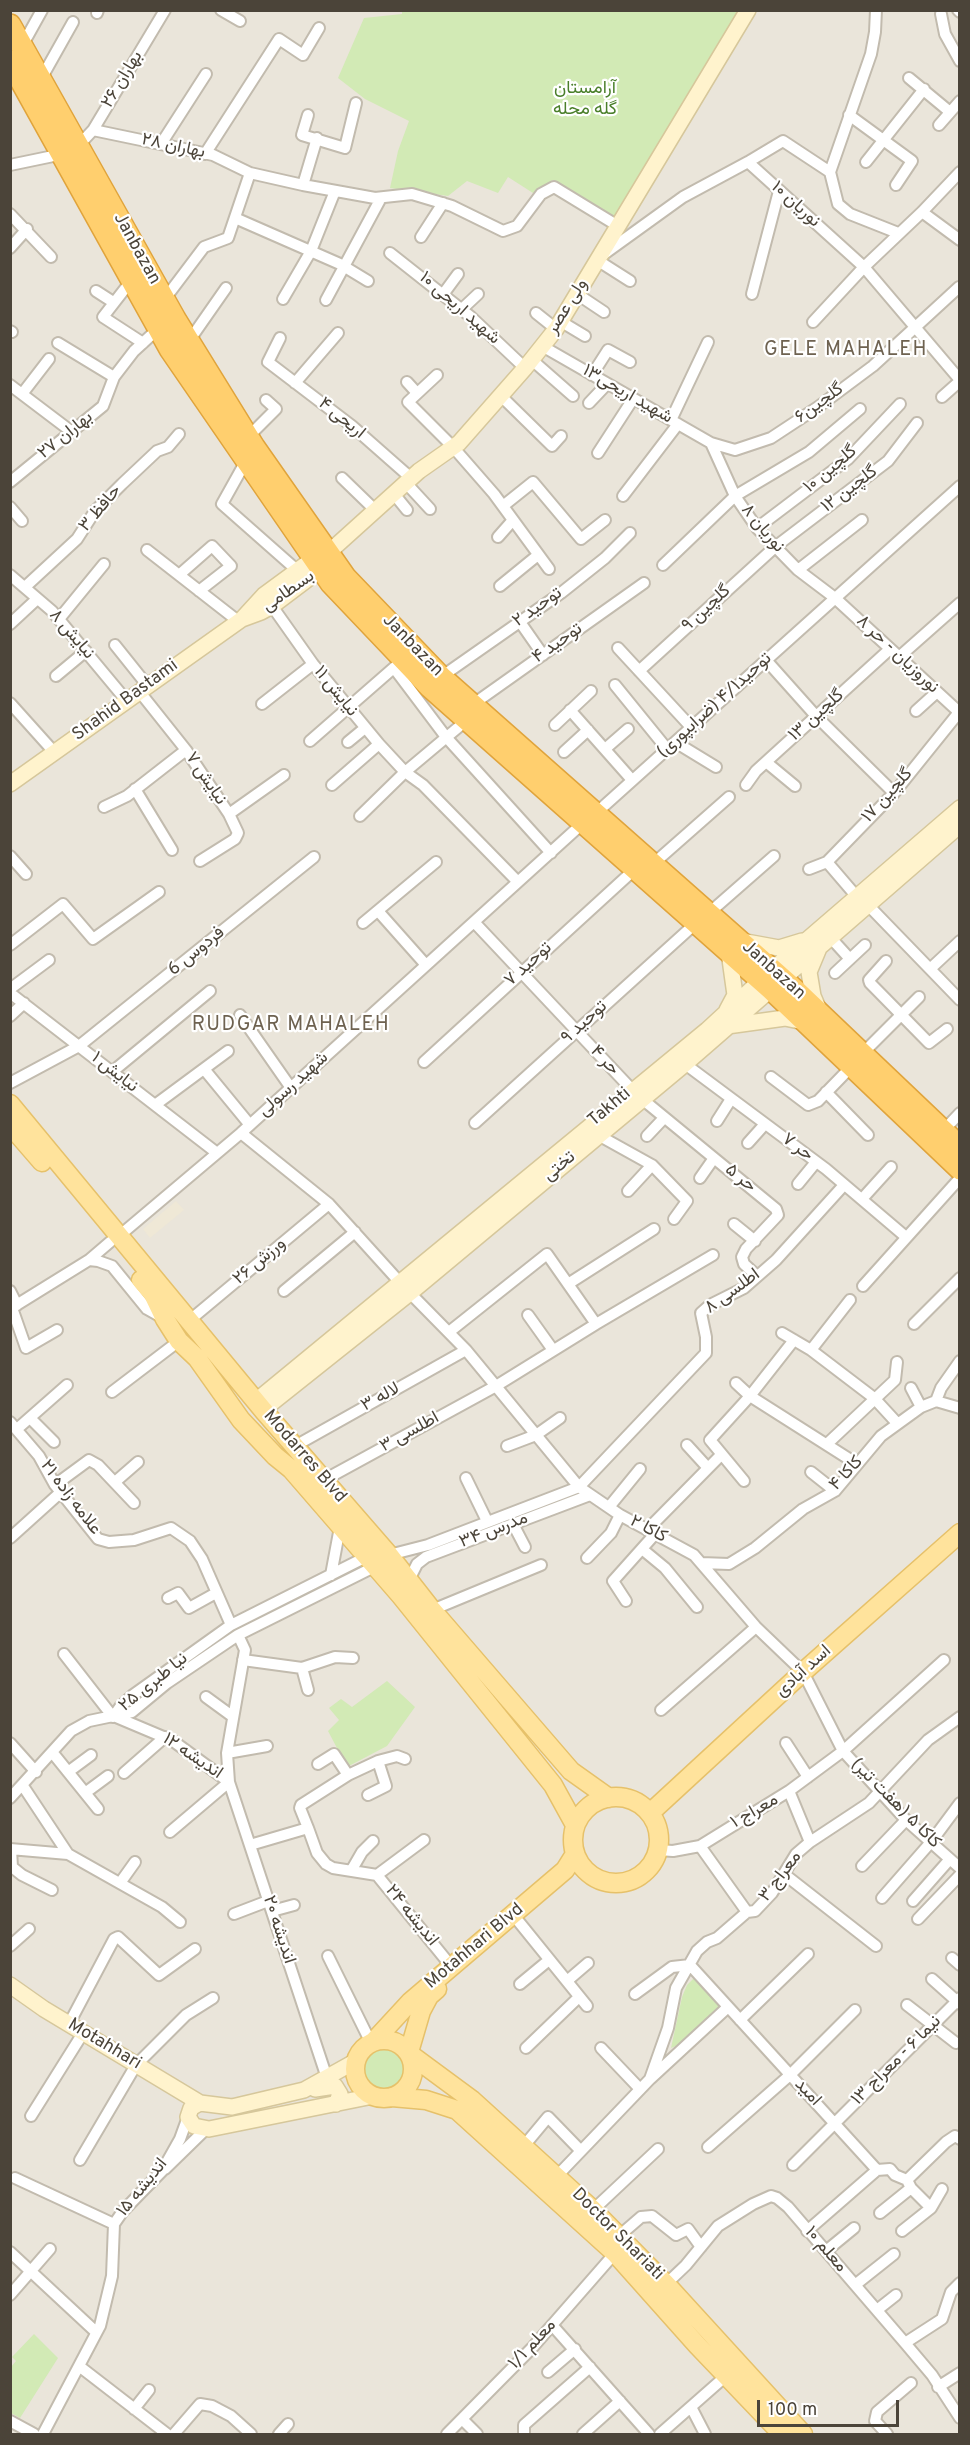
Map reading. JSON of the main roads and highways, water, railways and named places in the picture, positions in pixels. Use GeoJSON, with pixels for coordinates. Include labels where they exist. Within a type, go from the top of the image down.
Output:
{"type":"FeatureCollection","features":[{"type":"Feature","properties":{"kind":"highway","name":"Janbazan"},"geometry":{"type":"LineString","coordinates":[[10,25],[15,65],[164,300],[303,531],[305,569],[344,586],[441,676],[470,713]]}},
{"type":"Feature","properties":{"kind":"highway","name":"Janbazan"},"geometry":{"type":"LineString","coordinates":[[15,65],[41,79],[131,281],[150,336],[303,531]]}},
{"type":"Feature","properties":{"kind":"highway","name":"Janbazan"},"geometry":{"type":"LineString","coordinates":[[344,586],[398,664],[470,713],[772,980],[857,1060],[960,1168]]}},
{"type":"Feature","properties":{"kind":"highway","name":"Janbazan"},"geometry":{"type":"LineString","coordinates":[[857,1060],[960,1147]]}},
{"type":"Feature","properties":{"kind":"main road","name":"ولی عصر"},"geometry":{"type":"LineString","coordinates":[[305,569],[453,447],[528,364],[558,325],[748,10]]}},
{"type":"Feature","properties":{"kind":"main road"},"geometry":{"type":"LineString","coordinates":[[303,531],[329,536],[352,532]]}},
{"type":"Feature","properties":{"kind":"main road"},"geometry":{"type":"LineString","coordinates":[[305,569],[312,584],[344,586],[343,555],[352,532]]}},
{"type":"Feature","properties":{"kind":"main road","name":"بسطامی"},"geometry":{"type":"LineString","coordinates":[[240,620],[272,606],[305,569]]}},
{"type":"Feature","properties":{"kind":"main road","name":"بسطامی"},"geometry":{"type":"LineString","coordinates":[[240,620],[264,595],[305,569]]}},
{"type":"Feature","properties":{"kind":"main road","name":"Shahid Bastami"},"geometry":{"type":"LineString","coordinates":[[11,782],[240,620]]}},
{"type":"Feature","properties":{"kind":"main road"},"geometry":{"type":"LineString","coordinates":[[772,980],[822,938],[960,808]]}},
{"type":"Feature","properties":{"kind":"main road"},"geometry":{"type":"LineString","coordinates":[[862,900],[960,825]]}},
{"type":"Feature","properties":{"kind":"main road"},"geometry":{"type":"LineString","coordinates":[[822,938],[809,972],[815,1020],[785,1018],[726,1021],[735,995],[734,946],[779,948],[822,938]]}},
{"type":"Feature","properties":{"kind":"main road","name":"Takhti"},"geometry":{"type":"LineString","coordinates":[[258,1407],[405,1288],[726,1021],[772,980]]}},
{"type":"Feature","properties":{"kind":"main road","name":"تختی"},"geometry":{"type":"LineString","coordinates":[[405,1288],[598,1135],[636,1095],[685,1064],[726,1021]]}},
{"type":"Feature","properties":{"kind":"main road","name":"Modarres Blvd"},"geometry":{"type":"LineString","coordinates":[[10,1104],[115,1239],[153,1294],[179,1341],[197,1358],[255,1436],[291,1469],[401,1596],[553,1785],[576,1825]]}},
{"type":"Feature","properties":{"kind":"main road","name":"Modarres Blvd"},"geometry":{"type":"LineString","coordinates":[[10,1125],[190,1320],[258,1407],[295,1446],[389,1555],[432,1610],[571,1771],[609,1798]]}},
{"type":"Feature","properties":{"kind":"main road"},"geometry":{"type":"LineString","coordinates":[[197,1358],[258,1407],[291,1469]]}},
{"type":"Feature","properties":{"kind":"main road","name":"اسد آبادی"},"geometry":{"type":"LineString","coordinates":[[650,1813],[803,1672],[960,1533]]}},
{"type":"Feature","properties":{"kind":"main road"},"geometry":{"type":"LineString","coordinates":[[609,1798],[632,1800],[650,1813],[659,1835],[658,1850],[649,1868],[630,1881],[606,1883],[594,1878],[585,1870],[575,1854],[573,1837],[576,1825],[589,1807],[609,1798]]}},
{"type":"Feature","properties":{"kind":"main road","name":"Motahhari Blvd"},"geometry":{"type":"LineString","coordinates":[[372,2042],[410,2002],[566,1870],[575,1854]]}},
{"type":"Feature","properties":{"kind":"main road","name":"Motahhari Blvd"},"geometry":{"type":"LineString","coordinates":[[410,2053],[421,2011],[429,1996],[572,1878],[594,1878]]}},
{"type":"Feature","properties":{"kind":"main road","name":"Motahhari"},"geometry":{"type":"LineString","coordinates":[[10,1984],[83,2033],[162,2080],[196,2117]]}},
{"type":"Feature","properties":{"kind":"main road"},"geometry":{"type":"LineString","coordinates":[[196,2117],[336,2104],[373,2096],[392,2097],[406,2088],[413,2065],[410,2053],[397,2042],[389,2040],[372,2042],[364,2047],[356,2061],[355,2073],[359,2084],[373,2096]]}},
{"type":"Feature","properties":{"kind":"main road","name":"Doctor Shariati"},"geometry":{"type":"LineString","coordinates":[[410,2053],[472,2100],[593,2210],[617,2244],[704,2339],[803,2434]]}},
{"type":"Feature","properties":{"kind":"main road"},"geometry":{"type":"LineString","coordinates":[[304,2090],[356,2061]]}},
{"type":"Feature","properties":{"kind":"main road"},"geometry":{"type":"LineString","coordinates":[[426,2100],[427,2085],[438,2073]]}},
{"type":"Feature","properties":{"kind":"main road"},"geometry":{"type":"LineString","coordinates":[[196,2117],[304,2090],[335,2086],[340,2094],[336,2104]]}},
{"type":"Feature","properties":{"kind":"main road","name":"Doctor Shariati"},"geometry":{"type":"LineString","coordinates":[[392,2097],[426,2100],[457,2110],[666,2284],[727,2374],[782,2434]]}},
{"type":"Feature","properties":{"kind":"district","name":"GELE MAHALEH"},"geometry":{"type":"Point","coordinates":[846,351]}},
{"type":"Feature","properties":{"kind":"district","name":"RUDGAR MAHALEH"},"geometry":{"type":"Point","coordinates":[291,1026]}},
{"type":"Feature","properties":{"kind":"park label","name":"آرامستان گله محله"},"geometry":{"type":"Point","coordinates":[585,100]}}]}
